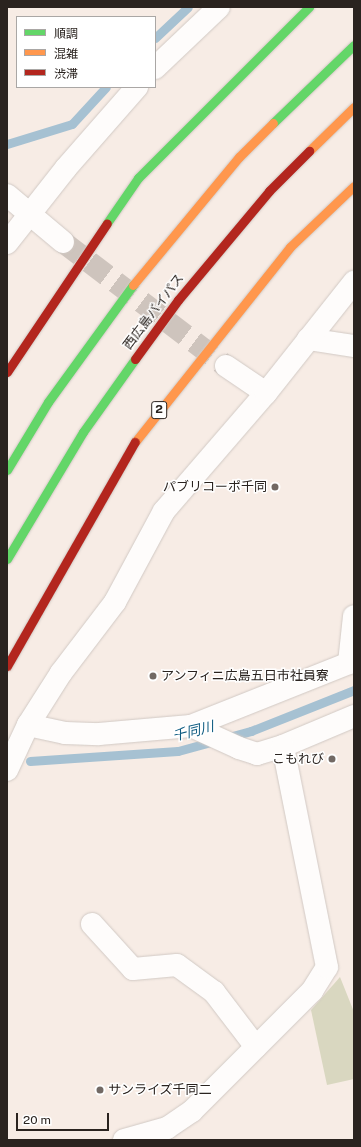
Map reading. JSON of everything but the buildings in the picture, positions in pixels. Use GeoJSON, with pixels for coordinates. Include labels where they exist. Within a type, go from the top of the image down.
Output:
{"type":"FeatureCollection","features":[{"type":"Feature","properties":{"kind":"highway"},"geometry":{"type":"LineString","coordinates":[[7,372],[138,178],[309,7]]}},
{"type":"Feature","properties":{"kind":"highway"},"geometry":{"type":"LineString","coordinates":[[7,470],[48,402],[140,275],[239,157],[352,47]]}},
{"type":"Feature","properties":{"kind":"highway","name":"西広島バイパス"},"geometry":{"type":"LineString","coordinates":[[7,559],[82,432],[178,300],[269,191],[354,107]]}},
{"type":"Feature","properties":{"kind":"highway","name":"2"},"geometry":{"type":"LineString","coordinates":[[7,666],[135,441],[290,247],[354,186]]}},
{"type":"Feature","properties":{"kind":"street"},"geometry":{"type":"LineString","coordinates":[[156,67],[220,7]]}},
{"type":"Feature","properties":{"kind":"street"},"geometry":{"type":"LineString","coordinates":[[7,243],[97,131],[136,88]]}},
{"type":"Feature","properties":{"kind":"street"},"geometry":{"type":"LineString","coordinates":[[7,195],[63,242]]}},
{"type":"Feature","properties":{"kind":"street"},"geometry":{"type":"LineString","coordinates":[[7,770],[28,725],[61,673],[115,602],[164,511],[266,393],[354,282]]}},
{"type":"Feature","properties":{"kind":"street"},"geometry":{"type":"LineString","coordinates":[[308,339],[354,346]]}},
{"type":"Feature","properties":{"kind":"street"},"geometry":{"type":"LineString","coordinates":[[226,366],[266,393]]}},
{"type":"Feature","properties":{"kind":"street"},"geometry":{"type":"LineString","coordinates":[[28,725],[65,733],[100,734],[196,729],[349,663],[354,616]]}},
{"type":"Feature","properties":{"kind":"street"},"geometry":{"type":"LineString","coordinates":[[196,729],[239,748],[257,754],[283,746],[354,716]]}},
{"type":"Feature","properties":{"kind":"street"},"geometry":{"type":"LineString","coordinates":[[124,1140],[167,1128],[192,1111],[312,991],[327,967],[283,746]]}},
{"type":"Feature","properties":{"kind":"street"},"geometry":{"type":"LineString","coordinates":[[92,924],[133,970],[177,965],[214,992],[256,1047]]}},
{"type":"Feature","properties":{"kind":"shaded area"},"geometry":{"type":"Polygon","coordinates":[[[340,977],[354,1012],[354,1079],[327,1085],[311,1010],[340,977]]]}},
{"type":"Feature","properties":{"kind":"waterway"},"geometry":{"type":"LineString","coordinates":[[156,37],[188,7]]}},
{"type":"Feature","properties":{"kind":"waterway"},"geometry":{"type":"LineString","coordinates":[[7,144],[72,124],[105,88]]}},
{"type":"Feature","properties":{"kind":"waterway","name":"千同川"},"geometry":{"type":"LineString","coordinates":[[30,761],[178,751],[251,731],[354,690]]}},
{"type":"Feature","properties":{"kind":"tunnel"},"geometry":{"type":"LineString","coordinates":[[63,242],[226,366]]}},
{"type":"Feature","properties":{"kind":"traffic: fast"},"geometry":{"type":"LineString","coordinates":[[107,223],[138,178],[309,7]]}},
{"type":"Feature","properties":{"kind":"traffic: fast"},"geometry":{"type":"LineString","coordinates":[[273,123],[354,45]]}},
{"type":"Feature","properties":{"kind":"traffic: fast"},"geometry":{"type":"LineString","coordinates":[[7,470],[48,402],[133,285]]}},
{"type":"Feature","properties":{"kind":"traffic: fast"},"geometry":{"type":"LineString","coordinates":[[7,559],[83,432],[135,359]]}},
{"type":"Feature","properties":{"kind":"traffic: slow"},"geometry":{"type":"LineString","coordinates":[[309,151],[354,107]]}},
{"type":"Feature","properties":{"kind":"traffic: slow"},"geometry":{"type":"LineString","coordinates":[[133,285],[239,157],[273,123]]}},
{"type":"Feature","properties":{"kind":"traffic: slow"},"geometry":{"type":"LineString","coordinates":[[135,442],[290,247],[354,186]]}},
{"type":"Feature","properties":{"kind":"traffic: jam"},"geometry":{"type":"LineString","coordinates":[[135,359],[178,300],[269,191],[309,151]]}},
{"type":"Feature","properties":{"kind":"traffic: jam"},"geometry":{"type":"LineString","coordinates":[[7,372],[107,223]]}},
{"type":"Feature","properties":{"kind":"traffic: jam"},"geometry":{"type":"LineString","coordinates":[[7,666],[135,442]]}},
{"type":"Feature","properties":{"kind":"place","name":"パブリコーポ千同"},"geometry":{"type":"Point","coordinates":[275,487]}},
{"type":"Feature","properties":{"kind":"place","name":"アンフィニ広島五日市社員寮"},"geometry":{"type":"Point","coordinates":[153,676]}},
{"type":"Feature","properties":{"kind":"place","name":"こもれび"},"geometry":{"type":"Point","coordinates":[332,759]}},
{"type":"Feature","properties":{"kind":"place","name":"サンライズ千同二"},"geometry":{"type":"Point","coordinates":[100,1090]}}]}
